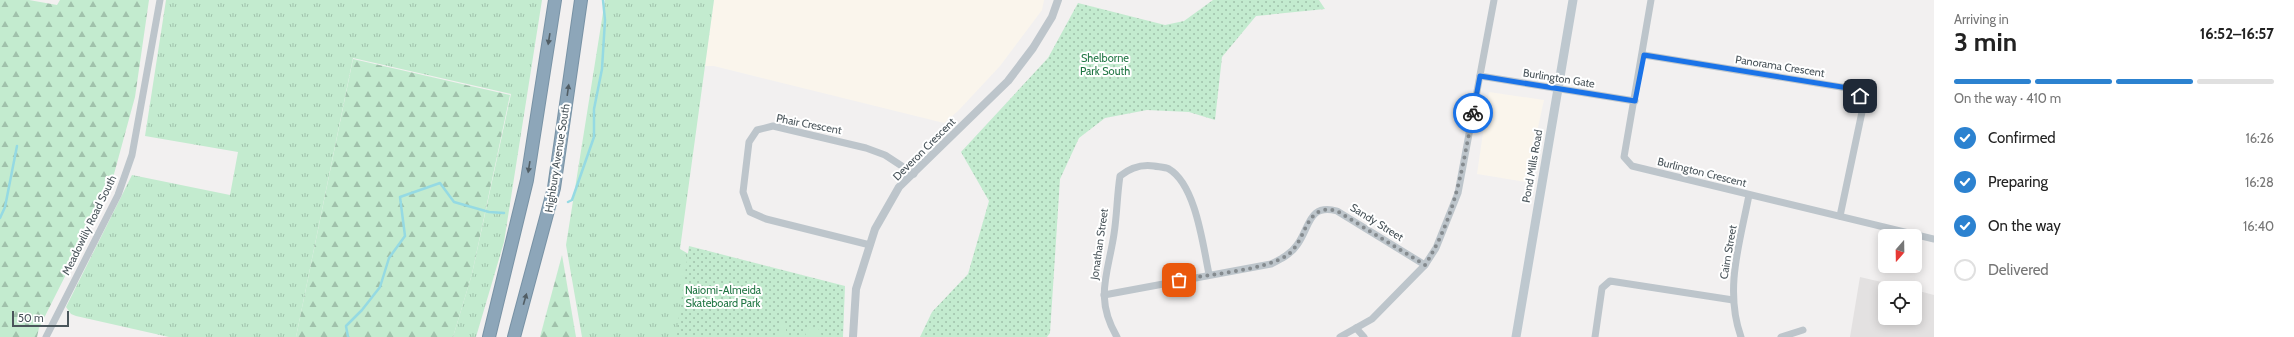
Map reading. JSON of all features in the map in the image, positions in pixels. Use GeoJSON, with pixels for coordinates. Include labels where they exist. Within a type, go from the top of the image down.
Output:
{"type":"FeatureCollection","features":[{"type":"Feature","properties":{"kind":"highway"},"geometry":{"type":"LineString","coordinates":[[489,337],[527,180],[555,0]]}},
{"type":"Feature","properties":{"kind":"highway","name":"Highbury Avenue South"},"geometry":{"type":"LineString","coordinates":[[514,337],[554,188],[581,0]]}},
{"type":"Feature","properties":{"kind":"main road","name":"Pond Mills Road"},"geometry":{"type":"LineString","coordinates":[[1516,337],[1573,0]]}},
{"type":"Feature","properties":{"kind":"street","name":"Meadowlily Road South"},"geometry":{"type":"LineString","coordinates":[[46,337],[118,195],[132,155],[160,0]]}},
{"type":"Feature","properties":{"kind":"street","name":"Deveron Crescent"},"geometry":{"type":"LineString","coordinates":[[853,337],[856,290],[875,229],[899,187],[1008,81],[1033,48],[1052,17],[1058,0]]}},
{"type":"Feature","properties":{"kind":"street"},"geometry":{"type":"LineString","coordinates":[[1340,337],[1372,319],[1425,265],[1436,248],[1458,193],[1494,0]]}},
{"type":"Feature","properties":{"kind":"street","name":"Burlington Crescent"},"geometry":{"type":"LineString","coordinates":[[1651,0],[1644,55],[1624,157],[1632,166],[1934,239]]}},
{"type":"Feature","properties":{"kind":"street","name":"Panorama Crescent"},"geometry":{"type":"LineString","coordinates":[[1644,55],[1848,88],[1860,96],[1862,112],[1840,216]]}},
{"type":"Feature","properties":{"kind":"street","name":"Burlington Gate"},"geometry":{"type":"LineString","coordinates":[[1480,76],[1635,101]]}},
{"type":"Feature","properties":{"kind":"street","name":"Phair Crescent"},"geometry":{"type":"LineString","coordinates":[[870,245],[766,219],[750,212],[743,192],[749,142],[757,130],[773,126],[866,148],[886,155],[914,174]]}},
{"type":"Feature","properties":{"kind":"street","name":"Jonathan Street"},"geometry":{"type":"LineString","coordinates":[[1117,337],[1109,324],[1104,295],[1104,276],[1114,234],[1120,176],[1130,168],[1150,166],[1169,169],[1182,181],[1197,220],[1209,274]]}},
{"type":"Feature","properties":{"kind":"street","name":"Cairn Street"},"geometry":{"type":"LineString","coordinates":[[1741,337],[1733,300],[1734,267],[1749,195]]}},
{"type":"Feature","properties":{"kind":"street","name":"Sandy Street"},"geometry":{"type":"LineString","coordinates":[[1104,295],[1209,274],[1271,264],[1287,255],[1297,245],[1308,222],[1317,212],[1326,208],[1337,211],[1425,265]]}},
{"type":"Feature","properties":{"kind":"street"},"geometry":{"type":"LineString","coordinates":[[1595,337],[1602,288],[1610,281],[1733,300]]}},
{"type":"Feature","properties":{"kind":"street"},"geometry":{"type":"LineString","coordinates":[[1356,328],[1364,337]]}},
{"type":"Feature","properties":{"kind":"street"},"geometry":{"type":"LineString","coordinates":[[1780,337],[1802,330]]}},
{"type":"Feature","properties":{"kind":"shaded area"},"geometry":{"type":"Polygon","coordinates":[[[714,0],[1044,0],[1042,10],[1000,66],[958,111],[944,123],[714,66],[705,66],[714,0]]]}},
{"type":"Feature","properties":{"kind":"shaded area"},"geometry":{"type":"Polygon","coordinates":[[[1489,92],[1544,100],[1526,182],[1477,174],[1489,92]]]}},
{"type":"Feature","properties":{"kind":"shaded area"},"geometry":{"type":"Polygon","coordinates":[[[1860,277],[1878,281],[1878,325],[1922,325],[1922,292],[1934,295],[1934,337],[1850,337],[1860,277]]]}},
{"type":"Feature","properties":{"kind":"green space"},"geometry":{"type":"Polygon","coordinates":[[[0,0],[29,0],[57,5],[60,0],[149,0],[135,97],[111,185],[39,328],[37,337],[0,337],[0,0]]]}},
{"type":"Feature","properties":{"kind":"green space"},"geometry":{"type":"Polygon","coordinates":[[[166,0],[542,0],[504,242],[476,337],[453,337],[472,274],[511,94],[353,58],[296,337],[169,337],[71,314],[66,307],[132,175],[230,195],[238,152],[145,136],[166,0]]]}},
{"type":"Feature","properties":{"kind":"green space"},"geometry":{"type":"Polygon","coordinates":[[[605,0],[714,0],[680,249],[704,263],[693,337],[582,337],[566,245],[605,0]]]}},
{"type":"Feature","properties":{"kind":"green space","name":"Shelborne Park South"},"geometry":{"type":"Polygon","coordinates":[[[1213,0],[1319,0],[1325,9],[1256,16],[1222,57],[1215,120],[1189,112],[1147,110],[1105,118],[1079,138],[1060,179],[1050,333],[1047,337],[920,337],[932,312],[968,274],[989,201],[961,152],[1048,58],[1078,3],[1165,25],[1184,21],[1213,0]]]}},
{"type":"Feature","properties":{"kind":"green space"},"geometry":{"type":"Polygon","coordinates":[[[353,59],[510,95],[472,274],[453,337],[296,337],[353,59]]]}},
{"type":"Feature","properties":{"kind":"green space","name":"Naiomi-Almeida Skateboard Park"},"geometry":{"type":"Polygon","coordinates":[[[689,246],[845,286],[843,337],[676,337],[689,246]]]}},
{"type":"Feature","properties":{"kind":"green space"},"geometry":{"type":"Polygon","coordinates":[[[562,255],[576,337],[540,337],[562,255]]]}},
{"type":"Feature","properties":{"kind":"green space"},"geometry":{"type":"Polygon","coordinates":[[[780,323],[786,323],[786,337],[779,337],[780,323]]]}},
{"type":"Feature","properties":{"kind":"green space"},"geometry":{"type":"Polygon","coordinates":[[[817,326],[822,336],[807,337],[804,331],[817,326]]]}},
{"type":"Feature","properties":{"kind":"waterway"},"geometry":{"type":"LineString","coordinates":[[568,202],[572,200],[594,137],[594,109],[602,69],[605,20],[603,0]]}},
{"type":"Feature","properties":{"kind":"waterway"},"geometry":{"type":"LineString","coordinates":[[0,218],[5,207],[17,146]]}},
{"type":"Feature","properties":{"kind":"waterway"},"geometry":{"type":"LineString","coordinates":[[348,337],[346,326],[362,310],[380,287],[389,258],[405,236],[400,197],[440,183],[454,202],[489,212],[504,213]]}},
{"type":"Feature","properties":{"kind":"way so far"},"geometry":{"type":"LineString","coordinates":[[1179,280],[1271,264],[1287,255],[1297,245],[1308,222],[1317,212],[1326,208],[1337,211],[1425,265],[1436,248],[1458,193],[1473,113]]}},
{"type":"Feature","properties":{"kind":"route"},"geometry":{"type":"LineString","coordinates":[[1473,113],[1480,76],[1635,101],[1644,55],[1848,88],[1860,96]]}}]}
